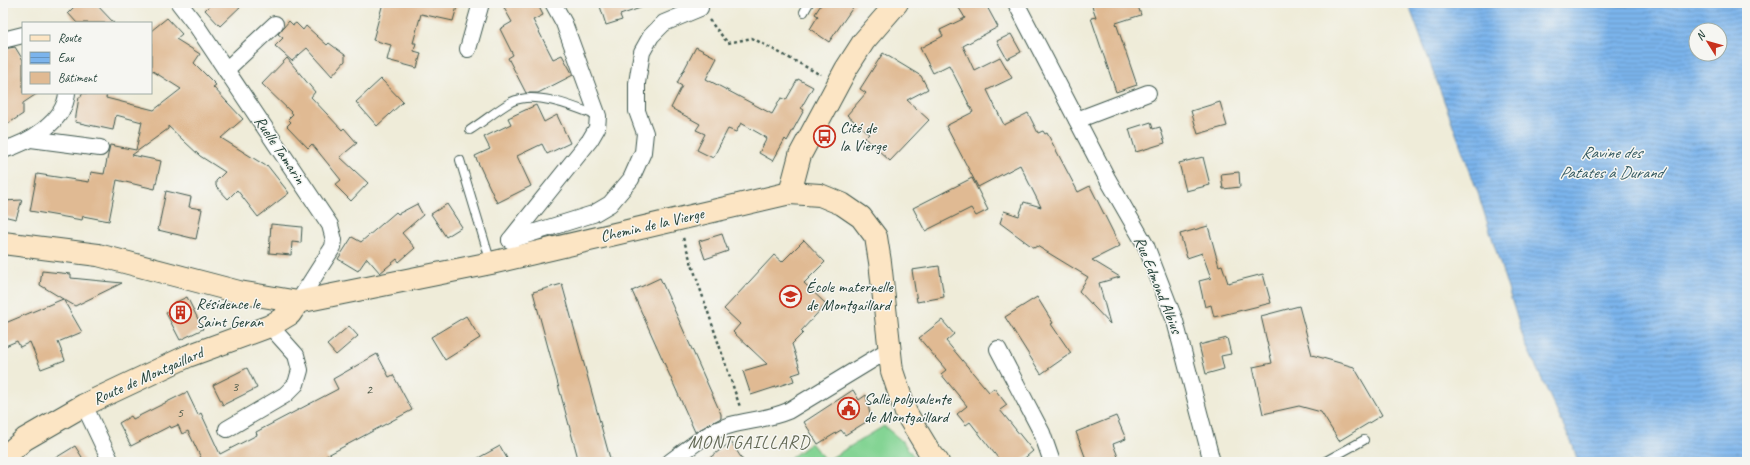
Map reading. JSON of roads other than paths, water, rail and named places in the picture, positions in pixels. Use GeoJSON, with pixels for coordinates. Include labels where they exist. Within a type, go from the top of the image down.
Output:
{"type":"FeatureCollection","features":[{"type":"Feature","properties":{"kind":"street","name":"Ruelle Tamarin"},"geometry":{"type":"LineString","coordinates":[[179,3],[226,70],[330,224],[333,231],[333,247],[298,302]]}},
{"type":"Feature","properties":{"kind":"street"},"geometry":{"type":"LineString","coordinates":[[468,49],[481,3]]}},
{"type":"Feature","properties":{"kind":"street"},"geometry":{"type":"LineString","coordinates":[[491,263],[590,140],[597,128],[598,116],[564,23],[553,3]]}},
{"type":"Feature","properties":{"kind":"street"},"geometry":{"type":"LineString","coordinates":[[790,193],[800,155],[838,84],[864,41],[897,3]]}},
{"type":"Feature","properties":{"kind":"street","name":"Rue Edmond Albius"},"geometry":{"type":"LineString","coordinates":[[1016,3],[1077,120],[1146,246],[1173,314],[1212,462]]}},
{"type":"Feature","properties":{"kind":"street"},"geometry":{"type":"LineString","coordinates":[[510,240],[593,214],[610,204],[631,179],[643,152],[645,133],[637,112],[636,84],[642,52],[651,36],[664,23],[700,8]]}},
{"type":"Feature","properties":{"kind":"street"},"geometry":{"type":"LineString","coordinates":[[226,70],[275,24]]}},
{"type":"Feature","properties":{"kind":"street"},"geometry":{"type":"LineString","coordinates":[[3,40],[22,35]]}},
{"type":"Feature","properties":{"kind":"street"},"geometry":{"type":"LineString","coordinates":[[1077,120],[1148,93]]}},
{"type":"Feature","properties":{"kind":"street"},"geometry":{"type":"LineString","coordinates":[[3,150],[31,139],[55,119],[66,100],[67,94]]}},
{"type":"Feature","properties":{"kind":"street"},"geometry":{"type":"LineString","coordinates":[[31,139],[100,148]]}},
{"type":"Feature","properties":{"kind":"street","name":"Chemin de la Vierge"},"geometry":{"type":"LineString","coordinates":[[298,302],[491,263],[790,193],[820,195],[842,204],[861,217],[876,237],[892,371],[906,413],[929,451],[938,462]]}},
{"type":"Feature","properties":{"kind":"street"},"geometry":{"type":"LineString","coordinates":[[3,244],[98,255],[240,292],[298,302]]}},
{"type":"Feature","properties":{"kind":"street","name":"Route de Montgaillard"},"geometry":{"type":"LineString","coordinates":[[5,462],[11,451],[25,439],[84,405],[188,356],[270,326],[290,314],[298,302]]}},
{"type":"Feature","properties":{"kind":"street"},"geometry":{"type":"LineString","coordinates":[[227,429],[285,395],[296,384],[300,370],[296,355],[270,326]]}},
{"type":"Feature","properties":{"kind":"street"},"geometry":{"type":"LineString","coordinates":[[670,462],[707,436],[730,425],[773,418],[788,412],[890,348]]}},
{"type":"Feature","properties":{"kind":"street"},"geometry":{"type":"LineString","coordinates":[[998,349],[1042,432],[1052,462]]}},
{"type":"Feature","properties":{"kind":"street"},"geometry":{"type":"LineString","coordinates":[[84,405],[111,462]]}},
{"type":"Feature","properties":{"kind":"lane"},"geometry":{"type":"LineString","coordinates":[[804,12],[809,3]]}},
{"type":"Feature","properties":{"kind":"lane"},"geometry":{"type":"LineString","coordinates":[[470,130],[513,101],[539,98],[561,103],[598,116]]}},
{"type":"Feature","properties":{"kind":"lane"},"geometry":{"type":"LineString","coordinates":[[460,160],[491,263]]}},
{"type":"Feature","properties":{"kind":"lane"},"geometry":{"type":"LineString","coordinates":[[1324,462],[1364,440]]}},
{"type":"Feature","properties":{"kind":"water","name":"Ravine des Patates à Durand"},"geometry":{"type":"Polygon","coordinates":[[[1408,3],[1747,3],[1747,462],[1578,462],[1573,446],[1525,343],[1478,193],[1408,3]]]}},
{"type":"Feature","properties":{"kind":"place","name":"Cité de la Vierge"},"geometry":{"type":"Point","coordinates":[824,137]}},
{"type":"Feature","properties":{"kind":"place","name":"École maternelle de Montgaillard"},"geometry":{"type":"Point","coordinates":[790,296]}},
{"type":"Feature","properties":{"kind":"place","name":"Résidence le Saint Geran"},"geometry":{"type":"Point","coordinates":[180,313]}},
{"type":"Feature","properties":{"kind":"place","name":"Salle polyvalente de Montgaillard"},"geometry":{"type":"Point","coordinates":[849,408]}},
{"type":"Feature","properties":{"kind":"district","name":"MONTGAILLARD"},"geometry":{"type":"Point","coordinates":[749,442]}}]}
